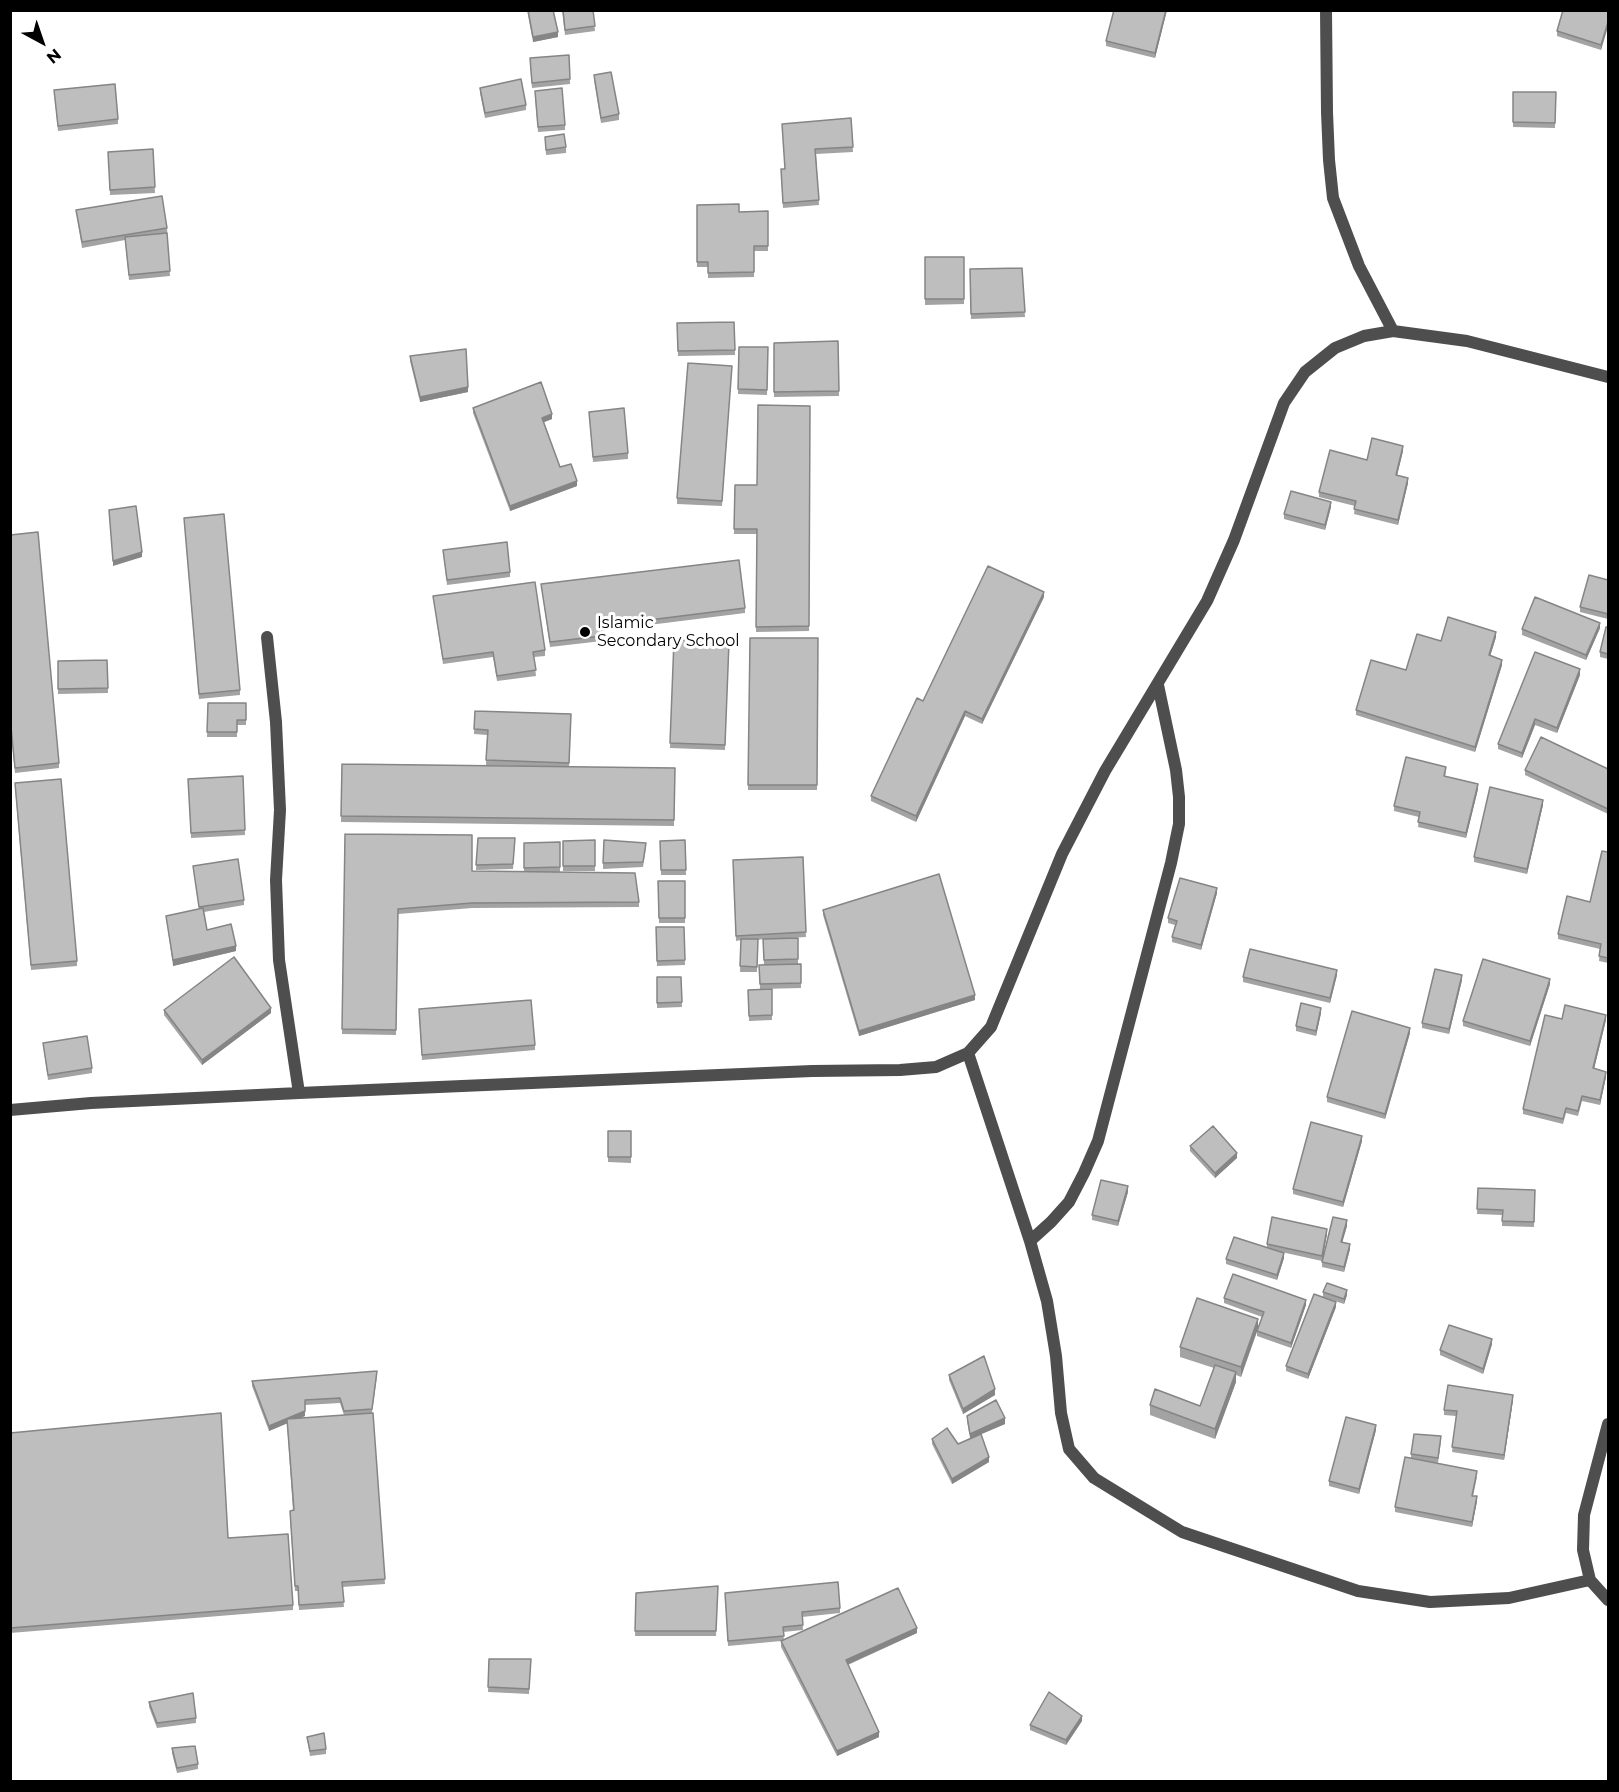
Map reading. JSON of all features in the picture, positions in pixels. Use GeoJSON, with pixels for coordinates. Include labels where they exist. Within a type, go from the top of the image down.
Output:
{"type":"FeatureCollection","features":[{"type":"Feature","properties":{"kind":"lane"},"geometry":{"type":"LineString","coordinates":[[1326,10],[1327,112],[1333,198],[1359,266],[1393,331]]}},
{"type":"Feature","properties":{"kind":"lane"},"geometry":{"type":"LineString","coordinates":[[10,1110],[91,1103],[299,1093],[812,1071],[900,1070],[936,1067],[968,1053],[991,1027],[1062,854],[1105,771],[1207,601],[1234,540],[1284,404],[1305,372],[1335,348],[1364,336],[1393,331],[1467,341],[1608,377]]}},
{"type":"Feature","properties":{"kind":"lane"},"geometry":{"type":"LineString","coordinates":[[267,637],[276,722],[279,801],[276,880],[278,939],[299,1093]]}},
{"type":"Feature","properties":{"kind":"lane"},"geometry":{"type":"LineString","coordinates":[[1030,1241],[1069,1202],[1098,1141],[1171,863],[1179,824],[1179,797],[1176,770],[1158,685]]}},
{"type":"Feature","properties":{"kind":"lane"},"geometry":{"type":"LineString","coordinates":[[968,1053],[1030,1241],[1047,1301],[1056,1356],[1061,1413],[1069,1449],[1094,1478],[1182,1532],[1359,1591],[1430,1602],[1509,1598],[1590,1580]]}},
{"type":"Feature","properties":{"kind":"lane"},"geometry":{"type":"LineString","coordinates":[[1608,1424],[1584,1515],[1583,1550],[1590,1580],[1608,1600]]}},
{"type":"Feature","properties":{"kind":"building"},"geometry":{"type":"Polygon","coordinates":[[[528,10],[553,10],[558,32],[533,37],[528,10]]]}},
{"type":"Feature","properties":{"kind":"building"},"geometry":{"type":"Polygon","coordinates":[[[563,10],[593,10],[595,26],[565,30],[563,10]]]}},
{"type":"Feature","properties":{"kind":"building"},"geometry":{"type":"Polygon","coordinates":[[[1114,10],[1166,10],[1155,53],[1106,41],[1114,10]]]}},
{"type":"Feature","properties":{"kind":"building"},"geometry":{"type":"Polygon","coordinates":[[[1563,10],[1608,10],[1608,22],[1601,45],[1557,31],[1563,10]]]}},
{"type":"Feature","properties":{"kind":"building"},"geometry":{"type":"Polygon","coordinates":[[[569,55],[570,79],[532,83],[530,58],[569,55]]]}},
{"type":"Feature","properties":{"kind":"building"},"geometry":{"type":"Polygon","coordinates":[[[611,72],[619,114],[601,118],[594,75],[611,72]]]}},
{"type":"Feature","properties":{"kind":"building"},"geometry":{"type":"Polygon","coordinates":[[[521,79],[526,105],[485,113],[480,88],[521,79]]]}},
{"type":"Feature","properties":{"kind":"building"},"geometry":{"type":"Polygon","coordinates":[[[115,84],[118,119],[58,126],[54,90],[115,84]]]}},
{"type":"Feature","properties":{"kind":"building"},"geometry":{"type":"Polygon","coordinates":[[[562,88],[565,125],[538,127],[535,91],[562,88]]]}},
{"type":"Feature","properties":{"kind":"building"},"geometry":{"type":"Polygon","coordinates":[[[1513,92],[1556,92],[1555,123],[1513,122],[1513,92]]]}},
{"type":"Feature","properties":{"kind":"building"},"geometry":{"type":"Polygon","coordinates":[[[851,118],[853,147],[815,149],[819,200],[783,203],[781,169],[785,169],[782,124],[851,118]]]}},
{"type":"Feature","properties":{"kind":"building"},"geometry":{"type":"Polygon","coordinates":[[[564,134],[566,147],[546,150],[545,137],[564,134]]]}},
{"type":"Feature","properties":{"kind":"building"},"geometry":{"type":"Polygon","coordinates":[[[153,149],[155,187],[110,190],[108,152],[153,149]]]}},
{"type":"Feature","properties":{"kind":"building"},"geometry":{"type":"Polygon","coordinates":[[[162,196],[167,228],[82,242],[76,210],[162,196]]]}},
{"type":"Feature","properties":{"kind":"building"},"geometry":{"type":"Polygon","coordinates":[[[739,204],[739,212],[768,211],[768,246],[754,246],[754,272],[708,273],[708,262],[697,262],[697,205],[739,204]]]}},
{"type":"Feature","properties":{"kind":"building"},"geometry":{"type":"Polygon","coordinates":[[[167,233],[170,271],[129,275],[125,237],[167,233]]]}},
{"type":"Feature","properties":{"kind":"building"},"geometry":{"type":"Polygon","coordinates":[[[925,257],[964,257],[964,299],[925,299],[925,257]]]}},
{"type":"Feature","properties":{"kind":"building"},"geometry":{"type":"Polygon","coordinates":[[[1022,268],[1025,312],[971,314],[970,269],[1022,268]]]}},
{"type":"Feature","properties":{"kind":"building"},"geometry":{"type":"Polygon","coordinates":[[[734,322],[735,350],[678,351],[677,323],[734,322]]]}},
{"type":"Feature","properties":{"kind":"building"},"geometry":{"type":"Polygon","coordinates":[[[838,341],[839,391],[774,392],[774,343],[838,341]]]}},
{"type":"Feature","properties":{"kind":"building"},"geometry":{"type":"Polygon","coordinates":[[[739,347],[768,347],[767,390],[738,389],[739,347]]]}},
{"type":"Feature","properties":{"kind":"building"},"geometry":{"type":"Polygon","coordinates":[[[466,349],[468,387],[420,397],[410,356],[466,349]]]}},
{"type":"Feature","properties":{"kind":"building"},"geometry":{"type":"Polygon","coordinates":[[[688,363],[732,366],[722,501],[677,498],[688,363]]]}},
{"type":"Feature","properties":{"kind":"building"},"geometry":{"type":"Polygon","coordinates":[[[541,382],[552,414],[542,418],[560,467],[571,464],[577,481],[510,506],[473,408],[541,382]]]}},
{"type":"Feature","properties":{"kind":"building"},"geometry":{"type":"Polygon","coordinates":[[[758,405],[810,406],[809,626],[756,627],[757,529],[734,529],[735,485],[757,485],[758,405]]]}},
{"type":"Feature","properties":{"kind":"building"},"geometry":{"type":"Polygon","coordinates":[[[624,408],[628,453],[593,457],[589,412],[624,408]]]}},
{"type":"Feature","properties":{"kind":"building"},"geometry":{"type":"Polygon","coordinates":[[[1372,438],[1403,446],[1396,475],[1408,478],[1398,520],[1354,509],[1356,501],[1319,492],[1330,450],[1367,460],[1372,438]]]}},
{"type":"Feature","properties":{"kind":"building"},"geometry":{"type":"Polygon","coordinates":[[[1291,491],[1331,502],[1325,525],[1284,514],[1291,491]]]}},
{"type":"Feature","properties":{"kind":"building"},"geometry":{"type":"Polygon","coordinates":[[[136,506],[142,552],[113,561],[109,510],[136,506]]]}},
{"type":"Feature","properties":{"kind":"building"},"geometry":{"type":"Polygon","coordinates":[[[224,514],[240,690],[199,694],[184,518],[224,514]]]}},
{"type":"Feature","properties":{"kind":"building"},"geometry":{"type":"Polygon","coordinates":[[[38,532],[59,763],[15,768],[10,717],[10,535],[38,532]]]}},
{"type":"Feature","properties":{"kind":"building"},"geometry":{"type":"Polygon","coordinates":[[[507,542],[510,572],[447,580],[443,550],[507,542]]]}},
{"type":"Feature","properties":{"kind":"building"},"geometry":{"type":"Polygon","coordinates":[[[739,560],[745,608],[601,626],[602,636],[550,642],[541,584],[739,560]]]}},
{"type":"Feature","properties":{"kind":"building"},"geometry":{"type":"Polygon","coordinates":[[[988,566],[1044,592],[982,719],[965,711],[916,816],[871,796],[917,698],[923,701],[988,566]]]}},
{"type":"Feature","properties":{"kind":"building"},"geometry":{"type":"Polygon","coordinates":[[[1589,575],[1608,580],[1608,614],[1580,607],[1589,575]]]}},
{"type":"Feature","properties":{"kind":"building"},"geometry":{"type":"Polygon","coordinates":[[[535,582],[545,650],[533,652],[536,670],[497,676],[493,652],[443,659],[433,596],[535,582]]]}},
{"type":"Feature","properties":{"kind":"building"},"geometry":{"type":"Polygon","coordinates":[[[1535,597],[1600,623],[1586,655],[1522,629],[1535,597]]]}},
{"type":"Feature","properties":{"kind":"building"},"geometry":{"type":"Polygon","coordinates":[[[1448,617],[1496,632],[1489,655],[1502,660],[1475,747],[1356,710],[1371,660],[1406,670],[1417,634],[1441,641],[1448,617]]]}},
{"type":"Feature","properties":{"kind":"building"},"geometry":{"type":"Polygon","coordinates":[[[1606,627],[1608,627],[1608,654],[1600,652],[1606,627]]]}},
{"type":"Feature","properties":{"kind":"building"},"geometry":{"type":"Polygon","coordinates":[[[750,638],[818,638],[817,785],[748,785],[750,638]]]}},
{"type":"Feature","properties":{"kind":"building"},"geometry":{"type":"Polygon","coordinates":[[[674,640],[729,642],[725,745],[670,743],[674,640]]]}},
{"type":"Feature","properties":{"kind":"building"},"geometry":{"type":"Polygon","coordinates":[[[1535,652],[1580,669],[1557,728],[1535,719],[1522,753],[1498,744],[1535,652]]]}},
{"type":"Feature","properties":{"kind":"building"},"geometry":{"type":"Polygon","coordinates":[[[107,660],[108,688],[58,689],[58,661],[107,660]]]}},
{"type":"Feature","properties":{"kind":"building"},"geometry":{"type":"Polygon","coordinates":[[[208,703],[246,703],[246,720],[237,720],[237,732],[207,732],[208,703]]]}},
{"type":"Feature","properties":{"kind":"building"},"geometry":{"type":"Polygon","coordinates":[[[475,711],[571,714],[569,763],[486,760],[488,730],[474,729],[475,711]]]}},
{"type":"Feature","properties":{"kind":"building"},"geometry":{"type":"Polygon","coordinates":[[[1541,737],[1608,769],[1608,809],[1525,770],[1541,737]]]}},
{"type":"Feature","properties":{"kind":"building"},"geometry":{"type":"Polygon","coordinates":[[[1406,757],[1446,767],[1444,776],[1478,784],[1466,833],[1418,822],[1420,812],[1394,806],[1406,757]]]}},
{"type":"Feature","properties":{"kind":"building"},"geometry":{"type":"Polygon","coordinates":[[[342,764],[675,768],[674,820],[341,816],[342,764]]]}},
{"type":"Feature","properties":{"kind":"building"},"geometry":{"type":"Polygon","coordinates":[[[243,776],[245,830],[191,833],[188,779],[243,776]]]}},
{"type":"Feature","properties":{"kind":"building"},"geometry":{"type":"Polygon","coordinates":[[[61,779],[77,961],[31,965],[15,783],[61,779]]]}},
{"type":"Feature","properties":{"kind":"building"},"geometry":{"type":"Polygon","coordinates":[[[1490,787],[1543,800],[1527,869],[1474,857],[1490,787]]]}},
{"type":"Feature","properties":{"kind":"building"},"geometry":{"type":"Polygon","coordinates":[[[345,834],[472,835],[472,871],[635,873],[639,902],[472,903],[398,909],[396,1030],[342,1029],[345,834]]]}},
{"type":"Feature","properties":{"kind":"building"},"geometry":{"type":"Polygon","coordinates":[[[478,838],[515,838],[513,864],[476,865],[478,838]]]}},
{"type":"Feature","properties":{"kind":"building"},"geometry":{"type":"Polygon","coordinates":[[[595,840],[595,866],[563,866],[563,841],[595,840]]]}},
{"type":"Feature","properties":{"kind":"building"},"geometry":{"type":"Polygon","coordinates":[[[604,840],[646,843],[643,862],[603,863],[604,840]]]}},
{"type":"Feature","properties":{"kind":"building"},"geometry":{"type":"Polygon","coordinates":[[[685,840],[686,870],[661,870],[660,841],[685,840]]]}},
{"type":"Feature","properties":{"kind":"building"},"geometry":{"type":"Polygon","coordinates":[[[560,842],[560,867],[524,868],[524,843],[560,842]]]}},
{"type":"Feature","properties":{"kind":"building"},"geometry":{"type":"Polygon","coordinates":[[[1602,851],[1608,852],[1608,958],[1599,956],[1601,944],[1558,934],[1567,896],[1590,902],[1602,851]]]}},
{"type":"Feature","properties":{"kind":"building"},"geometry":{"type":"Polygon","coordinates":[[[803,857],[806,932],[736,936],[733,860],[803,857]]]}},
{"type":"Feature","properties":{"kind":"building"},"geometry":{"type":"Polygon","coordinates":[[[238,859],[244,900],[199,907],[193,866],[238,859]]]}},
{"type":"Feature","properties":{"kind":"building"},"geometry":{"type":"Polygon","coordinates":[[[939,874],[975,995],[859,1031],[823,910],[939,874]]]}},
{"type":"Feature","properties":{"kind":"building"},"geometry":{"type":"Polygon","coordinates":[[[1180,878],[1217,888],[1201,945],[1172,937],[1177,921],[1168,918],[1180,878]]]}},
{"type":"Feature","properties":{"kind":"building"},"geometry":{"type":"Polygon","coordinates":[[[658,881],[685,881],[685,918],[659,918],[658,881]]]}},
{"type":"Feature","properties":{"kind":"building"},"geometry":{"type":"Polygon","coordinates":[[[203,908],[207,930],[231,924],[236,946],[173,960],[166,916],[203,908]]]}},
{"type":"Feature","properties":{"kind":"building"},"geometry":{"type":"Polygon","coordinates":[[[656,927],[684,927],[685,960],[657,961],[656,927]]]}},
{"type":"Feature","properties":{"kind":"building"},"geometry":{"type":"Polygon","coordinates":[[[798,938],[798,959],[764,960],[763,939],[798,938]]]}},
{"type":"Feature","properties":{"kind":"building"},"geometry":{"type":"Polygon","coordinates":[[[741,939],[758,939],[757,967],[740,966],[741,939]]]}},
{"type":"Feature","properties":{"kind":"building"},"geometry":{"type":"Polygon","coordinates":[[[1250,949],[1337,970],[1330,998],[1243,977],[1250,949]]]}},
{"type":"Feature","properties":{"kind":"building"},"geometry":{"type":"Polygon","coordinates":[[[234,957],[271,1008],[202,1060],[164,1010],[234,957]]]}},
{"type":"Feature","properties":{"kind":"building"},"geometry":{"type":"Polygon","coordinates":[[[1483,959],[1550,979],[1530,1041],[1463,1021],[1483,959]]]}},
{"type":"Feature","properties":{"kind":"building"},"geometry":{"type":"Polygon","coordinates":[[[801,964],[801,983],[760,984],[759,965],[801,964]]]}},
{"type":"Feature","properties":{"kind":"building"},"geometry":{"type":"Polygon","coordinates":[[[1435,969],[1462,975],[1449,1029],[1422,1023],[1435,969]]]}},
{"type":"Feature","properties":{"kind":"building"},"geometry":{"type":"Polygon","coordinates":[[[657,977],[681,977],[682,1002],[657,1003],[657,977]]]}},
{"type":"Feature","properties":{"kind":"building"},"geometry":{"type":"Polygon","coordinates":[[[772,989],[772,1015],[749,1016],[748,990],[772,989]]]}},
{"type":"Feature","properties":{"kind":"building"},"geometry":{"type":"Polygon","coordinates":[[[531,1000],[535,1045],[422,1055],[419,1009],[531,1000]]]}},
{"type":"Feature","properties":{"kind":"building"},"geometry":{"type":"Polygon","coordinates":[[[1301,1003],[1321,1008],[1316,1031],[1296,1026],[1301,1003]]]}},
{"type":"Feature","properties":{"kind":"building"},"geometry":{"type":"Polygon","coordinates":[[[1565,1005],[1606,1015],[1593,1068],[1606,1072],[1600,1100],[1582,1096],[1578,1111],[1566,1108],[1563,1119],[1523,1109],[1545,1015],[1562,1019],[1565,1005]]]}},
{"type":"Feature","properties":{"kind":"building"},"geometry":{"type":"Polygon","coordinates":[[[1352,1011],[1410,1028],[1385,1114],[1327,1097],[1352,1011]]]}},
{"type":"Feature","properties":{"kind":"building"},"geometry":{"type":"Polygon","coordinates":[[[87,1036],[92,1068],[48,1075],[43,1043],[87,1036]]]}},
{"type":"Feature","properties":{"kind":"building"},"geometry":{"type":"Polygon","coordinates":[[[1311,1122],[1362,1136],[1343,1202],[1293,1189],[1311,1122]]]}},
{"type":"Feature","properties":{"kind":"building"},"geometry":{"type":"Polygon","coordinates":[[[1213,1126],[1237,1153],[1215,1173],[1190,1146],[1213,1126]]]}},
{"type":"Feature","properties":{"kind":"building"},"geometry":{"type":"Polygon","coordinates":[[[608,1131],[631,1131],[631,1157],[608,1157],[608,1131]]]}},
{"type":"Feature","properties":{"kind":"building"},"geometry":{"type":"Polygon","coordinates":[[[1101,1180],[1128,1186],[1118,1221],[1092,1215],[1101,1180]]]}},
{"type":"Feature","properties":{"kind":"building"},"geometry":{"type":"Polygon","coordinates":[[[1478,1188],[1535,1190],[1534,1222],[1502,1221],[1503,1210],[1477,1209],[1478,1188]]]}},
{"type":"Feature","properties":{"kind":"building"},"geometry":{"type":"Polygon","coordinates":[[[1272,1217],[1327,1229],[1322,1256],[1267,1244],[1272,1217]]]}},
{"type":"Feature","properties":{"kind":"building"},"geometry":{"type":"Polygon","coordinates":[[[1333,1217],[1347,1220],[1341,1242],[1350,1244],[1344,1267],[1322,1262],[1333,1217]]]}},
{"type":"Feature","properties":{"kind":"building"},"geometry":{"type":"Polygon","coordinates":[[[1234,1237],[1284,1253],[1277,1275],[1226,1259],[1234,1237]]]}},
{"type":"Feature","properties":{"kind":"building"},"geometry":{"type":"Polygon","coordinates":[[[1233,1274],[1306,1300],[1291,1343],[1257,1331],[1264,1312],[1224,1298],[1233,1274]]]}},
{"type":"Feature","properties":{"kind":"building"},"geometry":{"type":"Polygon","coordinates":[[[1327,1283],[1347,1290],[1344,1299],[1323,1292],[1327,1283]]]}},
{"type":"Feature","properties":{"kind":"building"},"geometry":{"type":"Polygon","coordinates":[[[1314,1294],[1336,1302],[1308,1374],[1286,1366],[1314,1294]]]}},
{"type":"Feature","properties":{"kind":"building"},"geometry":{"type":"Polygon","coordinates":[[[1197,1298],[1258,1319],[1241,1367],[1180,1347],[1197,1298]]]}},
{"type":"Feature","properties":{"kind":"building"},"geometry":{"type":"Polygon","coordinates":[[[1449,1325],[1492,1339],[1483,1369],[1440,1350],[1449,1325]]]}},
{"type":"Feature","properties":{"kind":"building"},"geometry":{"type":"Polygon","coordinates":[[[984,1356],[995,1389],[963,1409],[949,1375],[984,1356]]]}},
{"type":"Feature","properties":{"kind":"building"},"geometry":{"type":"Polygon","coordinates":[[[1215,1365],[1236,1372],[1215,1429],[1150,1405],[1155,1389],[1200,1406],[1215,1365]]]}},
{"type":"Feature","properties":{"kind":"building"},"geometry":{"type":"Polygon","coordinates":[[[377,1371],[372,1409],[344,1411],[340,1398],[305,1400],[305,1411],[269,1426],[252,1381],[377,1371]]]}},
{"type":"Feature","properties":{"kind":"building"},"geometry":{"type":"Polygon","coordinates":[[[1448,1385],[1513,1395],[1504,1455],[1452,1447],[1457,1411],[1444,1410],[1448,1385]]]}},
{"type":"Feature","properties":{"kind":"building"},"geometry":{"type":"Polygon","coordinates":[[[996,1400],[1005,1418],[970,1434],[967,1416],[996,1400]]]}},
{"type":"Feature","properties":{"kind":"building"},"geometry":{"type":"Polygon","coordinates":[[[221,1413],[228,1538],[288,1534],[293,1605],[10,1628],[10,1433],[221,1413]]]}},
{"type":"Feature","properties":{"kind":"building"},"geometry":{"type":"Polygon","coordinates":[[[373,1413],[385,1579],[342,1582],[344,1602],[299,1605],[298,1586],[295,1586],[290,1511],[294,1510],[287,1419],[373,1413]]]}},
{"type":"Feature","properties":{"kind":"building"},"geometry":{"type":"Polygon","coordinates":[[[1346,1417],[1376,1425],[1359,1489],[1329,1481],[1346,1417]]]}},
{"type":"Feature","properties":{"kind":"building"},"geometry":{"type":"Polygon","coordinates":[[[947,1428],[958,1444],[981,1434],[989,1457],[952,1479],[932,1439],[947,1428]]]}},
{"type":"Feature","properties":{"kind":"building"},"geometry":{"type":"Polygon","coordinates":[[[1414,1434],[1441,1436],[1438,1458],[1411,1454],[1414,1434]]]}},
{"type":"Feature","properties":{"kind":"building"},"geometry":{"type":"Polygon","coordinates":[[[1405,1457],[1477,1471],[1472,1496],[1477,1496],[1472,1522],[1395,1507],[1405,1457]]]}},
{"type":"Feature","properties":{"kind":"building"},"geometry":{"type":"Polygon","coordinates":[[[838,1582],[840,1608],[802,1612],[803,1625],[783,1627],[784,1636],[728,1641],[725,1593],[838,1582]]]}},
{"type":"Feature","properties":{"kind":"building"},"geometry":{"type":"Polygon","coordinates":[[[718,1586],[716,1631],[635,1631],[636,1593],[718,1586]]]}},
{"type":"Feature","properties":{"kind":"building"},"geometry":{"type":"Polygon","coordinates":[[[898,1588],[917,1628],[846,1660],[879,1732],[837,1751],[781,1641],[898,1588]]]}},
{"type":"Feature","properties":{"kind":"building"},"geometry":{"type":"Polygon","coordinates":[[[489,1659],[531,1659],[529,1689],[488,1687],[489,1659]]]}},
{"type":"Feature","properties":{"kind":"building"},"geometry":{"type":"Polygon","coordinates":[[[1049,1692],[1082,1716],[1066,1740],[1030,1725],[1049,1692]]]}},
{"type":"Feature","properties":{"kind":"building"},"geometry":{"type":"Polygon","coordinates":[[[193,1693],[196,1718],[157,1723],[149,1702],[193,1693]]]}},
{"type":"Feature","properties":{"kind":"building"},"geometry":{"type":"Polygon","coordinates":[[[324,1733],[326,1749],[310,1751],[307,1737],[324,1733]]]}},
{"type":"Feature","properties":{"kind":"building"},"geometry":{"type":"Polygon","coordinates":[[[195,1746],[198,1764],[177,1768],[172,1748],[195,1746]]]}},
{"type":"Feature","properties":{"kind":"place","name":"Islamic Secondary School"},"geometry":{"type":"Point","coordinates":[585,632]}}]}
